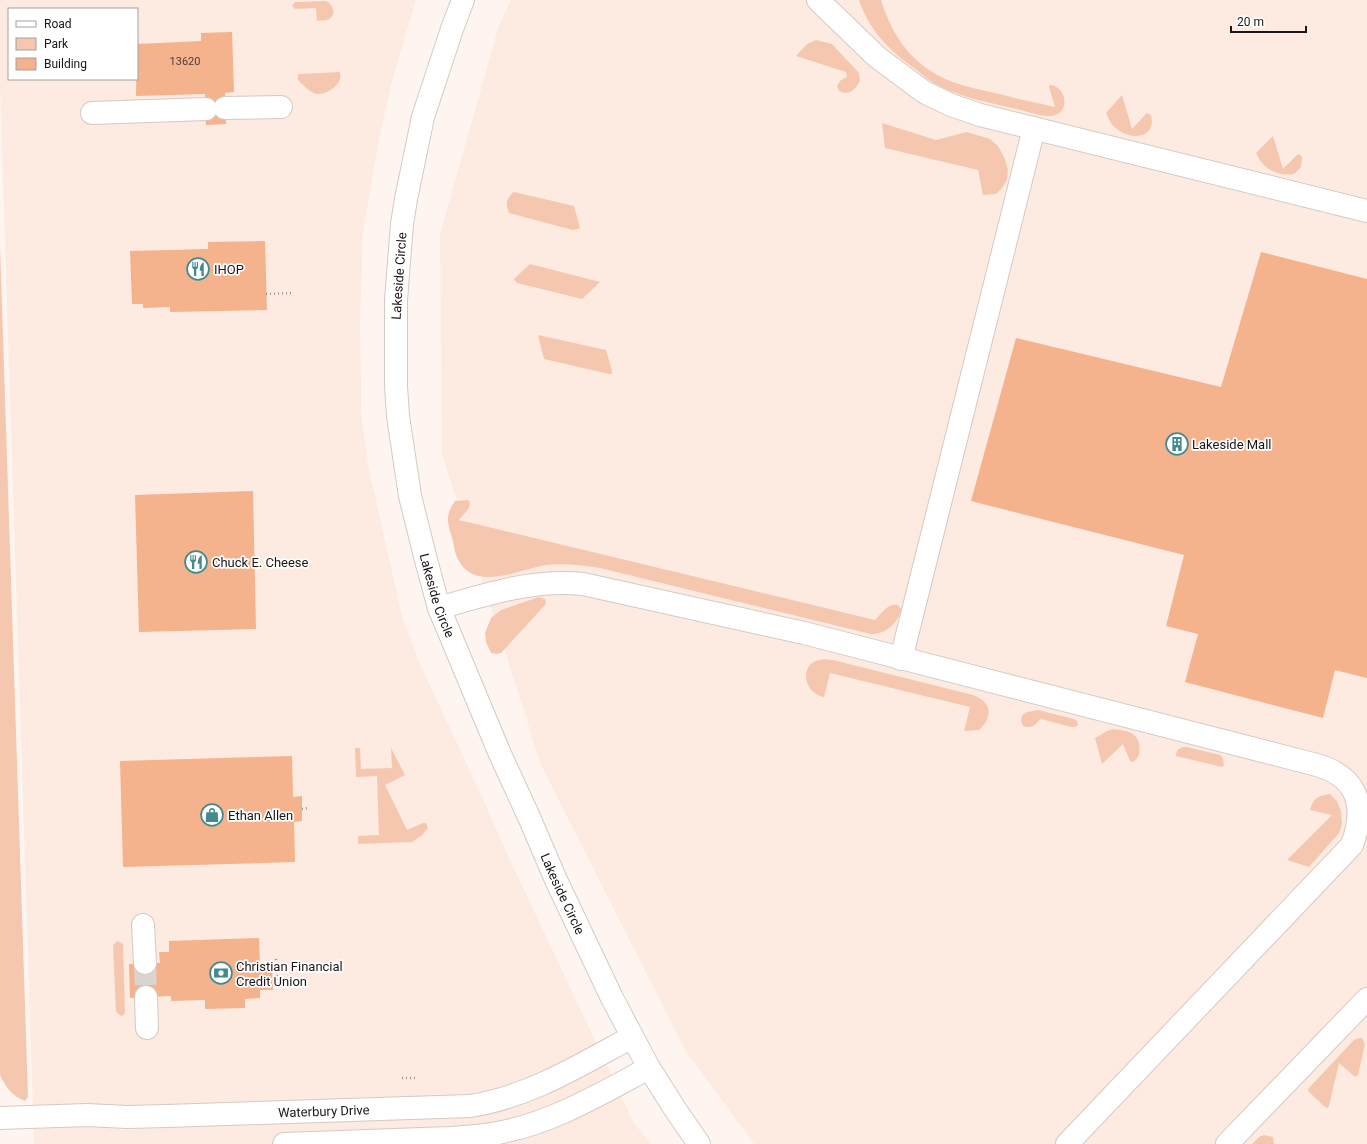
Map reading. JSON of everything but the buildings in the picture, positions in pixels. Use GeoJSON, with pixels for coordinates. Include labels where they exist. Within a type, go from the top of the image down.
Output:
{"type":"FeatureCollection","features":[{"type":"Feature","properties":{"kind":"street","name":"Lakeside Circle"},"geometry":{"type":"LineString","coordinates":[[463,0],[436,76],[420,128],[402,224],[396,300],[396,386],[398,416],[410,496],[439,608],[497,747],[556,880],[632,1037],[649,1068],[699,1144]]}},
{"type":"Feature","properties":{"kind":"street"},"geometry":{"type":"LineString","coordinates":[[818,0],[877,56],[924,92],[951,105],[980,115],[1367,211]]}},
{"type":"Feature","properties":{"kind":"street"},"geometry":{"type":"LineString","coordinates":[[92,113],[281,107]]}},
{"type":"Feature","properties":{"kind":"street"},"geometry":{"type":"LineString","coordinates":[[901,658],[1034,128]]}},
{"type":"Feature","properties":{"kind":"street"},"geometry":{"type":"LineString","coordinates":[[439,608],[512,589],[545,583],[558,582],[583,584],[804,633],[1324,766],[1350,783],[1357,793],[1361,819],[1358,832],[1352,845],[1067,1144]]}},
{"type":"Feature","properties":{"kind":"street"},"geometry":{"type":"LineString","coordinates":[[143,925],[145,963]]}},
{"type":"Feature","properties":{"kind":"street"},"geometry":{"type":"LineString","coordinates":[[146,997],[147,1028]]}},
{"type":"Feature","properties":{"kind":"street"},"geometry":{"type":"LineString","coordinates":[[1227,1144],[1367,999]]}},
{"type":"Feature","properties":{"kind":"street","name":"Waterbury Drive"},"geometry":{"type":"LineString","coordinates":[[0,1118],[87,1115],[168,1116],[470,1106],[491,1103],[527,1091],[632,1037]]}},
{"type":"Feature","properties":{"kind":"street"},"geometry":{"type":"LineString","coordinates":[[284,1144],[355,1143],[450,1138],[503,1132],[526,1126],[558,1114],[649,1068]]}},
{"type":"Feature","properties":{"kind":"path"},"geometry":{"type":"LineString","coordinates":[[266,294],[293,293]]}},
{"type":"Feature","properties":{"kind":"path"},"geometry":{"type":"LineString","coordinates":[[302,809],[308,808]]}},
{"type":"Feature","properties":{"kind":"path"},"geometry":{"type":"LineString","coordinates":[[276,959],[277,986]]}},
{"type":"Feature","properties":{"kind":"path"},"geometry":{"type":"LineString","coordinates":[[272,978],[277,978]]}},
{"type":"Feature","properties":{"kind":"path"},"geometry":{"type":"LineString","coordinates":[[402,1078],[415,1078]]}},
{"type":"Feature","properties":{"kind":"shaded area"},"geometry":{"type":"Polygon","coordinates":[[[0,0],[416,0],[392,81],[379,140],[363,232],[360,323],[361,413],[369,469],[402,616],[420,664],[510,860],[634,1123],[651,1144],[34,1144],[0,87],[0,0]]]}},
{"type":"Feature","properties":{"kind":"shaded area","name":"Lakeside Mall"},"geometry":{"type":"Polygon","coordinates":[[[511,0],[1367,0],[1367,1144],[754,1144],[685,1050],[541,765],[442,454],[440,234],[499,25],[511,0]]]}},
{"type":"Feature","properties":{"kind":"green space"},"geometry":{"type":"Polygon","coordinates":[[[859,0],[881,0],[892,27],[907,50],[927,69],[939,76],[969,87],[1055,107],[1049,87],[1050,85],[1055,86],[1064,97],[1064,106],[1062,110],[1054,116],[1037,114],[968,97],[938,85],[899,57],[882,40],[869,22],[859,0]]]}},
{"type":"Feature","properties":{"kind":"green space"},"geometry":{"type":"Polygon","coordinates":[[[326,1],[331,5],[333,13],[330,18],[326,20],[317,21],[316,8],[295,9],[292,6],[295,2],[326,1]]]}},
{"type":"Feature","properties":{"kind":"green space"},"geometry":{"type":"Polygon","coordinates":[[[816,40],[832,44],[859,73],[860,81],[851,91],[846,93],[839,91],[837,86],[841,80],[847,77],[846,72],[796,56],[807,44],[816,40]]]}},
{"type":"Feature","properties":{"kind":"green space"},"geometry":{"type":"Polygon","coordinates":[[[340,72],[340,78],[337,85],[327,92],[320,94],[311,92],[298,80],[298,74],[340,72]]]}},
{"type":"Feature","properties":{"kind":"green space"},"geometry":{"type":"Polygon","coordinates":[[[1122,95],[1132,129],[1147,113],[1151,115],[1152,123],[1147,133],[1135,136],[1129,135],[1123,133],[1112,124],[1106,113],[1122,95]]]}},
{"type":"Feature","properties":{"kind":"green space"},"geometry":{"type":"Polygon","coordinates":[[[882,123],[936,140],[967,132],[990,139],[998,146],[1005,159],[1008,170],[1007,180],[996,194],[983,195],[978,170],[885,148],[882,123]]]}},
{"type":"Feature","properties":{"kind":"green space"},"geometry":{"type":"Polygon","coordinates":[[[1273,136],[1283,169],[1297,155],[1299,154],[1302,157],[1301,167],[1294,174],[1282,174],[1271,170],[1262,163],[1256,153],[1273,136]]]}},
{"type":"Feature","properties":{"kind":"green space"},"geometry":{"type":"Polygon","coordinates":[[[514,192],[574,206],[580,228],[573,230],[509,213],[507,201],[514,192]]]}},
{"type":"Feature","properties":{"kind":"green space"},"geometry":{"type":"Polygon","coordinates":[[[0,246],[28,1097],[25,1101],[16,1097],[10,1091],[0,1075],[0,246]]]}},
{"type":"Feature","properties":{"kind":"green space"},"geometry":{"type":"Polygon","coordinates":[[[530,264],[600,282],[582,299],[517,283],[514,279],[530,264]]]}},
{"type":"Feature","properties":{"kind":"green space"},"geometry":{"type":"Polygon","coordinates":[[[538,335],[606,350],[612,374],[544,359],[538,335]]]}},
{"type":"Feature","properties":{"kind":"green space"},"geometry":{"type":"Polygon","coordinates":[[[468,500],[470,502],[469,508],[459,520],[875,620],[888,607],[898,605],[902,610],[894,624],[882,632],[871,634],[600,568],[553,564],[499,576],[487,577],[476,575],[466,570],[459,561],[455,551],[448,520],[449,511],[455,501],[468,500]]]}},
{"type":"Feature","properties":{"kind":"green space"},"geometry":{"type":"Polygon","coordinates":[[[539,597],[545,599],[545,605],[501,653],[491,653],[486,642],[485,633],[491,618],[501,610],[539,597]]]}},
{"type":"Feature","properties":{"kind":"green space"},"geometry":{"type":"Polygon","coordinates":[[[824,659],[973,695],[980,698],[984,702],[989,711],[989,715],[984,725],[979,730],[964,731],[970,707],[830,673],[824,697],[819,696],[814,693],[808,685],[806,675],[811,664],[824,659]]]}},
{"type":"Feature","properties":{"kind":"green space"},"geometry":{"type":"Polygon","coordinates":[[[1038,710],[1074,719],[1077,721],[1078,725],[1071,727],[1041,719],[1031,727],[1023,726],[1021,721],[1022,715],[1027,712],[1038,710]]]}},
{"type":"Feature","properties":{"kind":"green space"},"geometry":{"type":"Polygon","coordinates":[[[1114,729],[1131,733],[1136,737],[1140,749],[1136,760],[1133,762],[1130,761],[1123,744],[1102,764],[1095,738],[1114,729]]]}},
{"type":"Feature","properties":{"kind":"green space"},"geometry":{"type":"Polygon","coordinates":[[[1183,747],[1220,755],[1223,758],[1224,765],[1222,767],[1176,756],[1178,750],[1183,747]]]}},
{"type":"Feature","properties":{"kind":"green space"},"geometry":{"type":"Polygon","coordinates":[[[355,748],[360,748],[361,769],[392,768],[391,748],[405,775],[385,785],[407,830],[423,823],[426,823],[428,828],[422,835],[412,842],[358,844],[358,836],[379,835],[377,776],[356,777],[355,748]]]}},
{"type":"Feature","properties":{"kind":"green space"},"geometry":{"type":"Polygon","coordinates":[[[1330,794],[1337,801],[1341,811],[1342,824],[1339,833],[1309,867],[1287,860],[1332,815],[1310,810],[1313,802],[1317,798],[1330,794]]]}},
{"type":"Feature","properties":{"kind":"green space"},"geometry":{"type":"Polygon","coordinates":[[[118,941],[123,944],[125,1012],[124,1015],[121,1016],[116,1012],[113,945],[118,941]]]}},
{"type":"Feature","properties":{"kind":"green space"},"geometry":{"type":"Polygon","coordinates":[[[1362,1038],[1365,1044],[1358,1075],[1356,1077],[1354,1076],[1339,1063],[1329,1106],[1328,1108],[1325,1107],[1309,1092],[1308,1089],[1354,1040],[1362,1038]]]}},
{"type":"Feature","properties":{"kind":"green space"},"geometry":{"type":"Polygon","coordinates":[[[1264,1135],[1273,1137],[1274,1144],[1252,1144],[1259,1137],[1264,1135]]]}},
{"type":"Feature","properties":{"kind":"tunnel"},"geometry":{"type":"LineString","coordinates":[[145,963],[146,997]]}},
{"type":"Feature","properties":{"kind":"place","name":"IHOP"},"geometry":{"type":"Point","coordinates":[198,269]}},
{"type":"Feature","properties":{"kind":"place","name":"Lakeside Mall"},"geometry":{"type":"Point","coordinates":[1177,444]}},
{"type":"Feature","properties":{"kind":"place","name":"Chuck E. Cheese"},"geometry":{"type":"Point","coordinates":[196,562]}},
{"type":"Feature","properties":{"kind":"place","name":"Ethan Allen"},"geometry":{"type":"Point","coordinates":[212,815]}},
{"type":"Feature","properties":{"kind":"place","name":"Christian Financial Credit Union"},"geometry":{"type":"Point","coordinates":[221,973]}}]}
